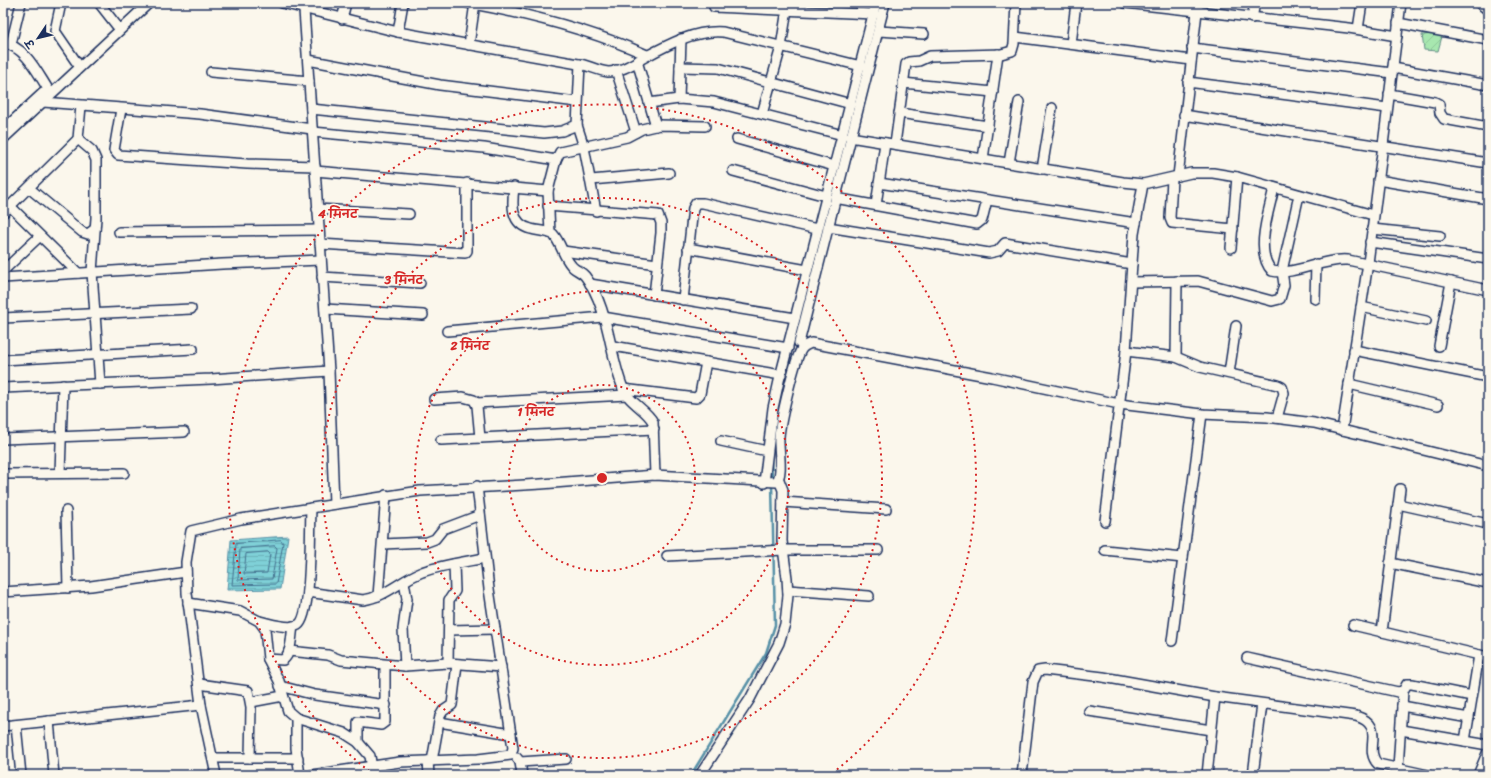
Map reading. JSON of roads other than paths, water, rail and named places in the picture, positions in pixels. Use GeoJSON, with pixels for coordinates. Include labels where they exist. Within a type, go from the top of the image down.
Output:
{"type":"FeatureCollection","features":[{"type":"Feature","properties":{"kind":"street"},"geometry":{"type":"LineString","coordinates":[[21,3],[7,44],[25,56],[48,89]]}},
{"type":"Feature","properties":{"kind":"street"},"geometry":{"type":"LineString","coordinates":[[61,3],[55,31],[77,62]]}},
{"type":"Feature","properties":{"kind":"street"},"geometry":{"type":"LineString","coordinates":[[99,3],[117,26]]}},
{"type":"Feature","properties":{"kind":"street"},"geometry":{"type":"LineString","coordinates":[[3,130],[141,3]]}},
{"type":"Feature","properties":{"kind":"street"},"geometry":{"type":"LineString","coordinates":[[3,139],[149,3]]}},
{"type":"Feature","properties":{"kind":"street"},"geometry":{"type":"LineString","coordinates":[[282,3],[398,32],[580,64],[606,72],[616,70],[637,61],[680,39],[707,32],[724,32],[861,66]]}},
{"type":"Feature","properties":{"kind":"street"},"geometry":{"type":"LineString","coordinates":[[342,19],[346,3]]}},
{"type":"Feature","properties":{"kind":"street"},"geometry":{"type":"LineString","coordinates":[[398,32],[403,3]]}},
{"type":"Feature","properties":{"kind":"street"},"geometry":{"type":"LineString","coordinates":[[470,45],[473,3],[558,24],[625,45],[648,55]]}},
{"type":"Feature","properties":{"kind":"street"},"geometry":{"type":"LineString","coordinates":[[771,482],[767,451],[773,408],[781,375],[795,343],[828,227],[834,166],[846,136],[851,104],[876,3]]}},
{"type":"Feature","properties":{"kind":"street"},"geometry":{"type":"LineString","coordinates":[[771,482],[779,435],[793,373],[800,352],[795,343],[795,318],[817,229],[830,197],[846,136],[879,31],[886,3]]}},
{"type":"Feature","properties":{"kind":"street"},"geometry":{"type":"LineString","coordinates":[[895,144],[906,64],[909,62],[919,61],[930,56],[998,54],[1012,52],[1015,37],[1016,3]]}},
{"type":"Feature","properties":{"kind":"street"},"geometry":{"type":"LineString","coordinates":[[1071,44],[1076,3]]}},
{"type":"Feature","properties":{"kind":"street"},"geometry":{"type":"LineString","coordinates":[[1125,3],[1198,8],[1252,18],[1358,29],[1397,36]]}},
{"type":"Feature","properties":{"kind":"street"},"geometry":{"type":"LineString","coordinates":[[1252,18],[1254,3]]}},
{"type":"Feature","properties":{"kind":"street"},"geometry":{"type":"LineString","coordinates":[[1358,29],[1362,3]]}},
{"type":"Feature","properties":{"kind":"street"},"geometry":{"type":"LineString","coordinates":[[1342,430],[1368,263],[1401,3]]}},
{"type":"Feature","properties":{"kind":"street"},"geometry":{"type":"LineString","coordinates":[[1479,3],[1488,10]]}},
{"type":"Feature","properties":{"kind":"street"},"geometry":{"type":"LineString","coordinates":[[301,7],[308,60],[325,310],[334,504]]}},
{"type":"Feature","properties":{"kind":"street"},"geometry":{"type":"LineString","coordinates":[[714,7],[788,7],[874,14]]}},
{"type":"Feature","properties":{"kind":"street"},"geometry":{"type":"LineString","coordinates":[[762,114],[781,47],[788,7]]}},
{"type":"Feature","properties":{"kind":"street"},"geometry":{"type":"LineString","coordinates":[[1198,8],[1170,218],[1172,223],[1232,229]]}},
{"type":"Feature","properties":{"kind":"street"},"geometry":{"type":"LineString","coordinates":[[1398,23],[1488,40]]}},
{"type":"Feature","properties":{"kind":"street"},"geometry":{"type":"LineString","coordinates":[[879,31],[924,34]]}},
{"type":"Feature","properties":{"kind":"street"},"geometry":{"type":"LineString","coordinates":[[1015,37],[1191,60]]}},
{"type":"Feature","properties":{"kind":"street"},"geometry":{"type":"LineString","coordinates":[[679,100],[680,39]]}},
{"type":"Feature","properties":{"kind":"street"},"geometry":{"type":"LineString","coordinates":[[1192,48],[1392,70],[1488,85]]}},
{"type":"Feature","properties":{"kind":"street"},"geometry":{"type":"LineString","coordinates":[[983,159],[998,54]]}},
{"type":"Feature","properties":{"kind":"street"},"geometry":{"type":"LineString","coordinates":[[308,60],[440,85],[577,102]]}},
{"type":"Feature","properties":{"kind":"street"},"geometry":{"type":"LineString","coordinates":[[637,61],[656,126]]}},
{"type":"Feature","properties":{"kind":"street"},"geometry":{"type":"LineString","coordinates":[[580,64],[577,125],[584,147],[596,211]]}},
{"type":"Feature","properties":{"kind":"street"},"geometry":{"type":"LineString","coordinates":[[680,66],[718,68],[851,104]]}},
{"type":"Feature","properties":{"kind":"street"},"geometry":{"type":"LineString","coordinates":[[616,70],[636,132]]}},
{"type":"Feature","properties":{"kind":"street"},"geometry":{"type":"LineString","coordinates":[[211,72],[309,81]]}},
{"type":"Feature","properties":{"kind":"street"},"geometry":{"type":"LineString","coordinates":[[1188,82],[1387,108]]}},
{"type":"Feature","properties":{"kind":"street"},"geometry":{"type":"LineString","coordinates":[[903,83],[992,92]]}},
{"type":"Feature","properties":{"kind":"street"},"geometry":{"type":"LineString","coordinates":[[1389,94],[1435,102],[1439,104],[1440,113],[1444,119],[1488,127]]}},
{"type":"Feature","properties":{"kind":"street"},"geometry":{"type":"LineString","coordinates":[[649,102],[679,100],[714,102],[846,136],[1123,182],[1143,184],[1175,177],[1213,173],[1237,177],[1373,215]]}},
{"type":"Feature","properties":{"kind":"street"},"geometry":{"type":"LineString","coordinates":[[43,102],[200,114],[313,131],[484,148],[556,160]]}},
{"type":"Feature","properties":{"kind":"street"},"geometry":{"type":"LineString","coordinates":[[1009,163],[1019,102]]}},
{"type":"Feature","properties":{"kind":"street"},"geometry":{"type":"LineString","coordinates":[[3,213],[78,139],[81,106]]}},
{"type":"Feature","properties":{"kind":"street"},"geometry":{"type":"LineString","coordinates":[[1042,169],[1052,108]]}},
{"type":"Feature","properties":{"kind":"street"},"geometry":{"type":"LineString","coordinates":[[121,109],[114,150],[118,155],[315,168],[548,191]]}},
{"type":"Feature","properties":{"kind":"street"},"geometry":{"type":"LineString","coordinates":[[311,109],[544,133],[557,132],[577,125]]}},
{"type":"Feature","properties":{"kind":"street"},"geometry":{"type":"LineString","coordinates":[[899,113],[988,126]]}},
{"type":"Feature","properties":{"kind":"street"},"geometry":{"type":"LineString","coordinates":[[1184,115],[1382,145],[1488,163]]}},
{"type":"Feature","properties":{"kind":"street"},"geometry":{"type":"LineString","coordinates":[[550,232],[548,191],[556,160],[560,152],[627,137],[636,132],[656,126],[705,126]]}},
{"type":"Feature","properties":{"kind":"street"},"geometry":{"type":"LineString","coordinates":[[78,139],[92,151],[96,160],[95,230],[92,272],[100,384]]}},
{"type":"Feature","properties":{"kind":"street"},"geometry":{"type":"LineString","coordinates":[[737,139],[834,166]]}},
{"type":"Feature","properties":{"kind":"street"},"geometry":{"type":"LineString","coordinates":[[876,206],[885,143]]}},
{"type":"Feature","properties":{"kind":"street"},"geometry":{"type":"LineString","coordinates":[[733,171],[830,197],[977,224],[982,220],[987,200]]}},
{"type":"Feature","properties":{"kind":"street"},"geometry":{"type":"LineString","coordinates":[[591,180],[669,173]]}},
{"type":"Feature","properties":{"kind":"street"},"geometry":{"type":"LineString","coordinates":[[1231,248],[1237,177]]}},
{"type":"Feature","properties":{"kind":"street"},"geometry":{"type":"LineString","coordinates":[[1378,180],[1488,199]]}},
{"type":"Feature","properties":{"kind":"street"},"geometry":{"type":"LineString","coordinates":[[320,244],[466,253],[469,238],[468,183]]}},
{"type":"Feature","properties":{"kind":"street"},"geometry":{"type":"LineString","coordinates":[[879,183],[1136,223]]}},
{"type":"Feature","properties":{"kind":"street"},"geometry":{"type":"LineString","coordinates":[[1105,520],[1126,351],[1136,223],[1143,184]]}},
{"type":"Feature","properties":{"kind":"street"},"geometry":{"type":"LineString","coordinates":[[514,187],[512,204],[516,221],[525,228],[550,232],[556,238],[572,267],[582,273],[590,284],[604,317],[625,392],[650,417],[654,430],[655,475]]}},
{"type":"Feature","properties":{"kind":"street"},"geometry":{"type":"LineString","coordinates":[[29,188],[82,232],[88,234],[95,230]]}},
{"type":"Feature","properties":{"kind":"street"},"geometry":{"type":"LineString","coordinates":[[1274,188],[1263,252],[1270,269],[1276,272],[1342,259],[1368,263],[1488,290]]}},
{"type":"Feature","properties":{"kind":"street"},"geometry":{"type":"LineString","coordinates":[[1131,282],[1198,281],[1272,301],[1280,299],[1284,285],[1282,271],[1299,195]]}},
{"type":"Feature","properties":{"kind":"street"},"geometry":{"type":"LineString","coordinates":[[683,300],[694,205],[699,203],[817,229]]}},
{"type":"Feature","properties":{"kind":"street"},"geometry":{"type":"LineString","coordinates":[[10,206],[78,273]]}},
{"type":"Feature","properties":{"kind":"street"},"geometry":{"type":"LineString","coordinates":[[548,206],[596,211],[646,212],[658,215],[661,223],[661,232],[654,295]]}},
{"type":"Feature","properties":{"kind":"street"},"geometry":{"type":"LineString","coordinates":[[317,208],[409,214]]}},
{"type":"Feature","properties":{"kind":"street"},"geometry":{"type":"LineString","coordinates":[[828,227],[989,253],[998,251],[1005,244],[1011,244],[1132,264]]}},
{"type":"Feature","properties":{"kind":"street"},"geometry":{"type":"LineString","coordinates":[[1372,229],[1440,236]]}},
{"type":"Feature","properties":{"kind":"street"},"geometry":{"type":"LineString","coordinates":[[119,232],[319,230]]}},
{"type":"Feature","properties":{"kind":"street"},"geometry":{"type":"LineString","coordinates":[[3,271],[40,236]]}},
{"type":"Feature","properties":{"kind":"street"},"geometry":{"type":"LineString","coordinates":[[1370,242],[1488,259]]}},
{"type":"Feature","properties":{"kind":"street"},"geometry":{"type":"LineString","coordinates":[[688,248],[807,270]]}},
{"type":"Feature","properties":{"kind":"street"},"geometry":{"type":"LineString","coordinates":[[563,251],[657,264]]}},
{"type":"Feature","properties":{"kind":"street"},"geometry":{"type":"LineString","coordinates":[[3,278],[321,260]]}},
{"type":"Feature","properties":{"kind":"street"},"geometry":{"type":"LineString","coordinates":[[1314,299],[1316,264]]}},
{"type":"Feature","properties":{"kind":"street"},"geometry":{"type":"LineString","coordinates":[[322,277],[420,283]]}},
{"type":"Feature","properties":{"kind":"street"},"geometry":{"type":"LineString","coordinates":[[1176,357],[1177,281]]}},
{"type":"Feature","properties":{"kind":"street"},"geometry":{"type":"LineString","coordinates":[[1439,346],[1451,282]]}},
{"type":"Feature","properties":{"kind":"street"},"geometry":{"type":"LineString","coordinates":[[590,284],[795,318]]}},
{"type":"Feature","properties":{"kind":"street"},"geometry":{"type":"LineString","coordinates":[[1361,307],[1426,321]]}},
{"type":"Feature","properties":{"kind":"street"},"geometry":{"type":"LineString","coordinates":[[3,318],[191,309]]}},
{"type":"Feature","properties":{"kind":"street"},"geometry":{"type":"LineString","coordinates":[[325,310],[423,316]]}},
{"type":"Feature","properties":{"kind":"street"},"geometry":{"type":"LineString","coordinates":[[447,331],[604,317],[795,343],[821,344],[1119,404],[1202,414],[1277,418],[1342,430],[1488,466]]}},
{"type":"Feature","properties":{"kind":"street"},"geometry":{"type":"LineString","coordinates":[[1229,373],[1236,326]]}},
{"type":"Feature","properties":{"kind":"street"},"geometry":{"type":"LineString","coordinates":[[612,346],[781,375]]}},
{"type":"Feature","properties":{"kind":"street"},"geometry":{"type":"LineString","coordinates":[[3,360],[193,349]]}},
{"type":"Feature","properties":{"kind":"street"},"geometry":{"type":"LineString","coordinates":[[1354,350],[1488,377]]}},
{"type":"Feature","properties":{"kind":"street"},"geometry":{"type":"LineString","coordinates":[[1126,351],[1176,357],[1200,367],[1282,387],[1284,393],[1277,418]]}},
{"type":"Feature","properties":{"kind":"street"},"geometry":{"type":"LineString","coordinates":[[476,403],[625,392],[696,398],[700,394],[706,362]]}},
{"type":"Feature","properties":{"kind":"street"},"geometry":{"type":"LineString","coordinates":[[3,388],[211,379],[329,371]]}},
{"type":"Feature","properties":{"kind":"street"},"geometry":{"type":"LineString","coordinates":[[1349,384],[1438,405]]}},
{"type":"Feature","properties":{"kind":"street"},"geometry":{"type":"LineString","coordinates":[[60,473],[63,385]]}},
{"type":"Feature","properties":{"kind":"street"},"geometry":{"type":"LineString","coordinates":[[434,399],[463,396],[471,398],[476,403],[480,438]]}},
{"type":"Feature","properties":{"kind":"street"},"geometry":{"type":"LineString","coordinates":[[1172,641],[1202,414]]}},
{"type":"Feature","properties":{"kind":"street"},"geometry":{"type":"LineString","coordinates":[[441,440],[654,430]]}},
{"type":"Feature","properties":{"kind":"street"},"geometry":{"type":"LineString","coordinates":[[3,439],[184,432]]}},
{"type":"Feature","properties":{"kind":"street"},"geometry":{"type":"LineString","coordinates":[[721,441],[767,451]]}},
{"type":"Feature","properties":{"kind":"street"},"geometry":{"type":"LineString","coordinates":[[3,474],[124,473]]}},
{"type":"Feature","properties":{"kind":"street"},"geometry":{"type":"LineString","coordinates":[[216,775],[201,705],[188,604],[186,572],[190,534],[195,528],[386,495],[477,486],[541,484],[655,475],[771,482],[783,490],[777,551],[788,590],[785,624],[779,643],[750,699],[700,775]]}},
{"type":"Feature","properties":{"kind":"street"},"geometry":{"type":"LineString","coordinates":[[477,486],[485,558],[513,748],[511,755]]}},
{"type":"Feature","properties":{"kind":"street"},"geometry":{"type":"LineString","coordinates":[[1382,632],[1400,489]]}},
{"type":"Feature","properties":{"kind":"street"},"geometry":{"type":"LineString","coordinates":[[378,596],[386,495]]}},
{"type":"Feature","properties":{"kind":"street"},"geometry":{"type":"LineString","coordinates":[[783,502],[886,509]]}},
{"type":"Feature","properties":{"kind":"street"},"geometry":{"type":"LineString","coordinates":[[1398,504],[1488,524]]}},
{"type":"Feature","properties":{"kind":"street"},"geometry":{"type":"LineString","coordinates":[[188,604],[240,611],[259,621],[293,626],[300,623],[304,618],[308,592],[311,508]]}},
{"type":"Feature","properties":{"kind":"street"},"geometry":{"type":"LineString","coordinates":[[66,511],[68,588]]}},
{"type":"Feature","properties":{"kind":"street"},"geometry":{"type":"LineString","coordinates":[[383,544],[427,542],[436,539],[443,529],[480,515]]}},
{"type":"Feature","properties":{"kind":"street"},"geometry":{"type":"LineString","coordinates":[[667,556],[777,551],[878,550]]}},
{"type":"Feature","properties":{"kind":"street"},"geometry":{"type":"LineString","coordinates":[[1105,550],[1183,558]]}},
{"type":"Feature","properties":{"kind":"street"},"geometry":{"type":"LineString","coordinates":[[308,592],[363,600],[378,596],[420,573],[485,558]]}},
{"type":"Feature","properties":{"kind":"street"},"geometry":{"type":"LineString","coordinates":[[1390,563],[1488,583]]}},
{"type":"Feature","properties":{"kind":"street"},"geometry":{"type":"LineString","coordinates":[[429,775],[430,761],[441,714],[452,705],[453,663],[449,630],[449,600],[455,591],[454,564]]}},
{"type":"Feature","properties":{"kind":"street"},"geometry":{"type":"LineString","coordinates":[[3,592],[68,588],[129,581],[186,572]]}},
{"type":"Feature","properties":{"kind":"street"},"geometry":{"type":"LineString","coordinates":[[404,582],[407,599],[403,629],[405,666]]}},
{"type":"Feature","properties":{"kind":"street"},"geometry":{"type":"LineString","coordinates":[[788,590],[869,596]]}},
{"type":"Feature","properties":{"kind":"street"},"geometry":{"type":"LineString","coordinates":[[259,621],[265,629],[268,659],[280,686],[288,711],[296,718],[344,734],[358,742],[370,756],[373,765],[373,775]]}},
{"type":"Feature","properties":{"kind":"street"},"geometry":{"type":"LineString","coordinates":[[1353,625],[1483,656],[1472,696],[1465,741]]}},
{"type":"Feature","properties":{"kind":"street"},"geometry":{"type":"LineString","coordinates":[[268,659],[283,660],[289,651],[293,626]]}},
{"type":"Feature","properties":{"kind":"street"},"geometry":{"type":"LineString","coordinates":[[449,630],[495,629]]}},
{"type":"Feature","properties":{"kind":"street"},"geometry":{"type":"LineString","coordinates":[[289,651],[328,655],[341,660],[385,665],[405,666],[453,663],[501,667]]}},
{"type":"Feature","properties":{"kind":"street"},"geometry":{"type":"LineString","coordinates":[[1247,658],[1398,692],[1403,691]]}},
{"type":"Feature","properties":{"kind":"street"},"geometry":{"type":"LineString","coordinates":[[358,742],[357,723],[384,724],[386,705],[385,665]]}},
{"type":"Feature","properties":{"kind":"street"},"geometry":{"type":"LineString","coordinates":[[1022,775],[1033,682],[1036,674],[1041,670],[1103,677],[1215,697],[1364,719],[1371,725],[1375,762],[1382,765],[1428,775]]}},
{"type":"Feature","properties":{"kind":"street"},"geometry":{"type":"LineString","coordinates":[[199,684],[244,690],[249,694],[251,702],[250,758]]}},
{"type":"Feature","properties":{"kind":"street"},"geometry":{"type":"LineString","coordinates":[[1398,768],[1403,691],[1407,684],[1472,696]]}},
{"type":"Feature","properties":{"kind":"street"},"geometry":{"type":"LineString","coordinates":[[280,686],[315,695],[386,705]]}},
{"type":"Feature","properties":{"kind":"street"},"geometry":{"type":"LineString","coordinates":[[251,702],[283,696]]}},
{"type":"Feature","properties":{"kind":"street"},"geometry":{"type":"LineString","coordinates":[[1207,775],[1215,697]]}},
{"type":"Feature","properties":{"kind":"street"},"geometry":{"type":"LineString","coordinates":[[1253,775],[1262,704]]}},
{"type":"Feature","properties":{"kind":"street"},"geometry":{"type":"LineString","coordinates":[[3,726],[201,705]]}},
{"type":"Feature","properties":{"kind":"street"},"geometry":{"type":"LineString","coordinates":[[1402,706],[1469,718]]}},
{"type":"Feature","properties":{"kind":"street"},"geometry":{"type":"LineString","coordinates":[[1089,711],[1211,730]]}},
{"type":"Feature","properties":{"kind":"street"},"geometry":{"type":"LineString","coordinates":[[296,718],[296,742],[300,775]]}},
{"type":"Feature","properties":{"kind":"street"},"geometry":{"type":"LineString","coordinates":[[49,721],[54,775]]}},
{"type":"Feature","properties":{"kind":"street"},"geometry":{"type":"LineString","coordinates":[[439,722],[511,734]]}},
{"type":"Feature","properties":{"kind":"street"},"geometry":{"type":"LineString","coordinates":[[16,725],[21,775]]}},
{"type":"Feature","properties":{"kind":"street"},"geometry":{"type":"LineString","coordinates":[[1401,730],[1488,745]]}},
{"type":"Feature","properties":{"kind":"street"},"geometry":{"type":"LineString","coordinates":[[312,775],[345,772],[373,765],[400,762],[511,755],[518,758],[522,775]]}},
{"type":"Feature","properties":{"kind":"street"},"geometry":{"type":"LineString","coordinates":[[1478,775],[1487,756]]}},
{"type":"Feature","properties":{"kind":"street"},"geometry":{"type":"LineString","coordinates":[[213,758],[298,758]]}},
{"type":"Feature","properties":{"kind":"street"},"geometry":{"type":"LineString","coordinates":[[520,762],[566,759]]}},
{"type":"Feature","properties":{"kind":"water"},"geometry":{"type":"Polygon","coordinates":[[[288,536],[280,589],[227,590],[231,540],[288,536]]]}},
{"type":"Feature","properties":{"kind":"waterway"},"geometry":{"type":"LineString","coordinates":[[855,101],[858,91]]}},
{"type":"Feature","properties":{"kind":"waterway"},"geometry":{"type":"LineString","coordinates":[[837,173],[851,120]]}},
{"type":"Feature","properties":{"kind":"waterway"},"geometry":{"type":"LineString","coordinates":[[771,456],[772,479]]}},
{"type":"Feature","properties":{"kind":"waterway"},"geometry":{"type":"LineString","coordinates":[[691,775],[766,653],[775,625],[772,484]]}}]}
